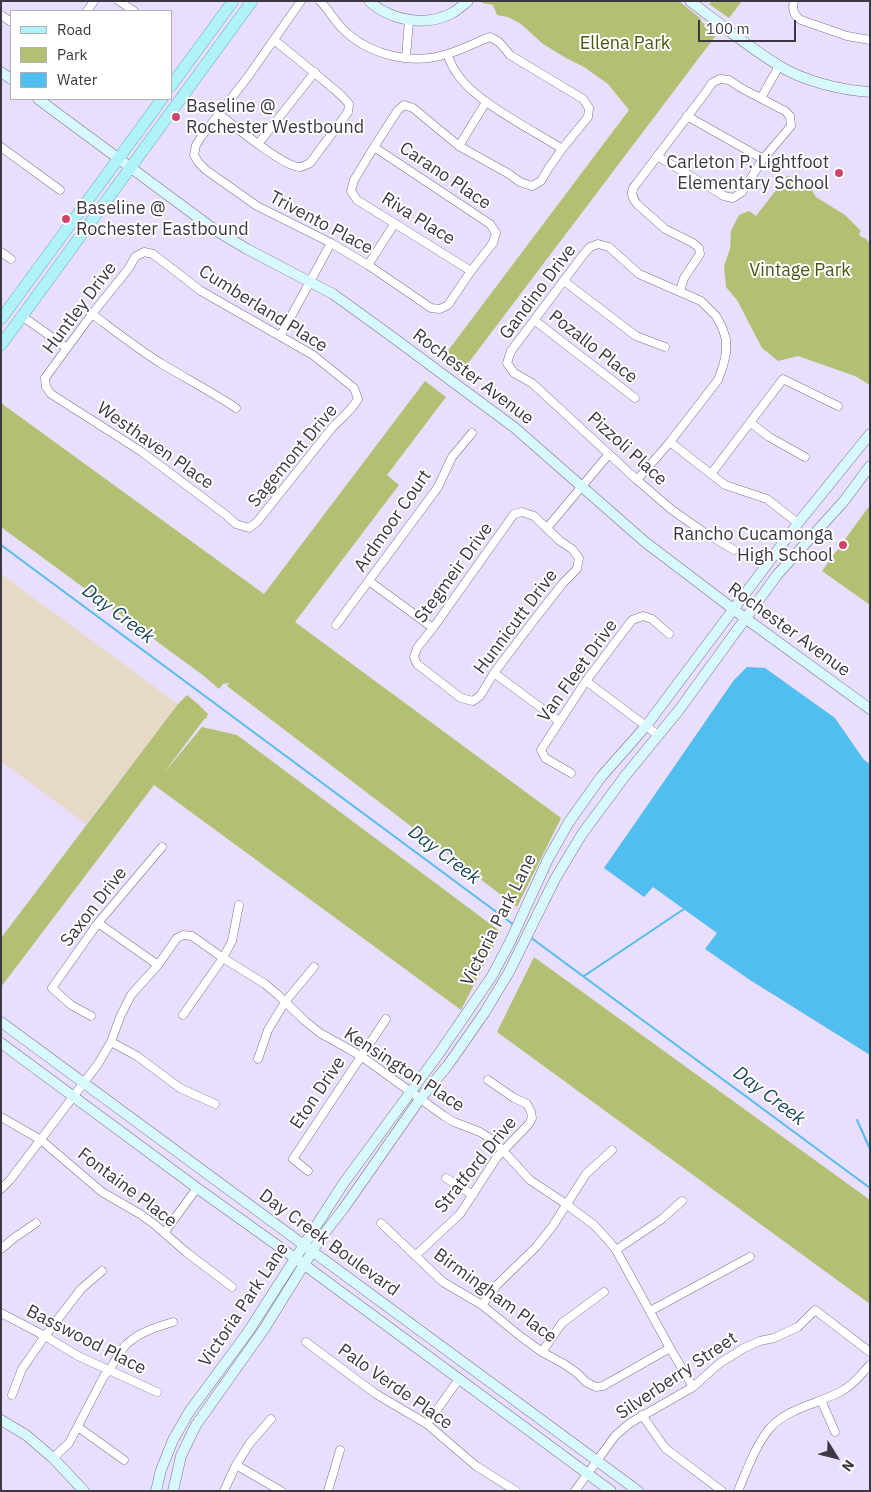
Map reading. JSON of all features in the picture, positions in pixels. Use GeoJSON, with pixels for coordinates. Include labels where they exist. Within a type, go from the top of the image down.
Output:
{"type":"FeatureCollection","features":[{"type":"Feature","properties":{"kind":"main road"},"geometry":{"type":"LineString","coordinates":[[172,85],[233,1]]}},
{"type":"Feature","properties":{"kind":"main road"},"geometry":{"type":"LineString","coordinates":[[1,345],[252,1]]}},
{"type":"Feature","properties":{"kind":"main road"},"geometry":{"type":"LineString","coordinates":[[1,319],[161,100]]}},
{"type":"Feature","properties":{"kind":"street"},"geometry":{"type":"LineString","coordinates":[[119,1],[132,10]]}},
{"type":"Feature","properties":{"kind":"street"},"geometry":{"type":"LineString","coordinates":[[274,40],[316,72],[330,87],[342,95],[349,104],[348,112],[310,162],[302,168],[294,167],[258,144],[219,114],[248,78],[274,40],[301,1]]}},
{"type":"Feature","properties":{"kind":"street"},"geometry":{"type":"LineString","coordinates":[[320,1],[333,19],[348,34],[381,53],[426,59],[447,54],[490,37],[499,42],[510,56],[583,98],[589,108],[588,116],[562,148],[542,181],[532,186],[520,182],[459,146],[413,108],[404,105],[398,110],[374,147]]}},
{"type":"Feature","properties":{"kind":"street"},"geometry":{"type":"LineString","coordinates":[[369,1],[387,14],[409,21],[433,19],[452,13],[468,1]]}},
{"type":"Feature","properties":{"kind":"street"},"geometry":{"type":"LineString","coordinates":[[690,1],[743,42],[779,66],[815,82],[870,92]]}},
{"type":"Feature","properties":{"kind":"street"},"geometry":{"type":"LineString","coordinates":[[794,1],[796,17],[801,20],[847,36],[870,40]]}},
{"type":"Feature","properties":{"kind":"street"},"geometry":{"type":"LineString","coordinates":[[406,57],[409,21]]}},
{"type":"Feature","properties":{"kind":"street"},"geometry":{"type":"LineString","coordinates":[[447,54],[456,73],[486,102],[562,148]]}},
{"type":"Feature","properties":{"kind":"street"},"geometry":{"type":"LineString","coordinates":[[761,98],[779,66]]}},
{"type":"Feature","properties":{"kind":"street"},"geometry":{"type":"LineString","coordinates":[[258,144],[316,72]]}},
{"type":"Feature","properties":{"kind":"street"},"geometry":{"type":"LineString","coordinates":[[637,480],[670,442],[718,380],[726,353],[726,339],[716,316],[701,301],[680,291],[684,278],[700,254],[699,248],[694,242],[665,229],[633,199],[633,187],[712,83],[720,79],[729,80],[785,111],[790,116],[791,126],[763,159],[742,192],[733,198],[724,196],[657,156]]}},
{"type":"Feature","properties":{"kind":"street","name":"Rochester Avenue"},"geometry":{"type":"LineString","coordinates":[[39,100],[200,220],[230,240],[333,294],[360,313],[495,412],[582,486],[630,530],[733,610],[870,709]]}},
{"type":"Feature","properties":{"kind":"street"},"geometry":{"type":"LineString","coordinates":[[459,146],[486,102]]}},
{"type":"Feature","properties":{"kind":"street","name":"Trivento Place"},"geometry":{"type":"LineString","coordinates":[[219,114],[196,145],[194,155],[206,170],[257,206],[330,243],[368,265],[431,308],[440,309],[448,305],[471,271]]}},
{"type":"Feature","properties":{"kind":"street"},"geometry":{"type":"LineString","coordinates":[[687,116],[763,159]]}},
{"type":"Feature","properties":{"kind":"street"},"geometry":{"type":"LineString","coordinates":[[1,147],[60,190]]}},
{"type":"Feature","properties":{"kind":"street","name":"Riva Place"},"geometry":{"type":"LineString","coordinates":[[374,147],[354,180],[351,191],[356,200],[471,271]]}},
{"type":"Feature","properties":{"kind":"street","name":"Carano Place"},"geometry":{"type":"LineString","coordinates":[[374,147],[490,224],[496,233],[493,243],[471,271]]}},
{"type":"Feature","properties":{"kind":"street"},"geometry":{"type":"LineString","coordinates":[[368,265],[395,223]]}},
{"type":"Feature","properties":{"kind":"street"},"geometry":{"type":"LineString","coordinates":[[280,336],[330,243]]}},
{"type":"Feature","properties":{"kind":"street","name":"Gandino Drive"},"geometry":{"type":"LineString","coordinates":[[507,363],[511,351],[590,247],[598,244],[609,246],[639,274],[680,291]]}},
{"type":"Feature","properties":{"kind":"street"},"geometry":{"type":"LineString","coordinates":[[1,252],[11,259]]}},
{"type":"Feature","properties":{"kind":"street","name":"Huntley Drive"},"geometry":{"type":"LineString","coordinates":[[46,387],[46,378],[67,348],[129,268],[135,257],[144,252]]}},
{"type":"Feature","properties":{"kind":"street","name":"Cumberland Place"},"geometry":{"type":"LineString","coordinates":[[144,252],[153,254],[201,291],[313,355],[354,388],[358,399]]}},
{"type":"Feature","properties":{"kind":"street"},"geometry":{"type":"LineString","coordinates":[[564,281],[636,336],[665,347]]}},
{"type":"Feature","properties":{"kind":"street"},"geometry":{"type":"LineString","coordinates":[[92,314],[137,348],[236,408]]}},
{"type":"Feature","properties":{"kind":"street"},"geometry":{"type":"LineString","coordinates":[[22,316],[67,348]]}},
{"type":"Feature","properties":{"kind":"street","name":"Pozallo Place"},"geometry":{"type":"LineString","coordinates":[[534,320],[635,398]]}},
{"type":"Feature","properties":{"kind":"street","name":"Pizzoli Place"},"geometry":{"type":"LineString","coordinates":[[507,363],[514,373],[532,384],[672,510],[694,526],[734,550]]}},
{"type":"Feature","properties":{"kind":"street"},"geometry":{"type":"LineString","coordinates":[[711,474],[783,379],[838,406]]}},
{"type":"Feature","properties":{"kind":"street","name":"Westhaven Place"},"geometry":{"type":"LineString","coordinates":[[46,387],[51,394],[142,452],[226,514],[236,524],[249,528]]}},
{"type":"Feature","properties":{"kind":"street","name":"Sagemont Drive"},"geometry":{"type":"LineString","coordinates":[[249,528],[257,522],[358,399]]}},
{"type":"Feature","properties":{"kind":"street"},"geometry":{"type":"LineString","coordinates":[[750,423],[769,437],[805,457]]}},
{"type":"Feature","properties":{"kind":"street","name":"Ardmoor Court"},"geometry":{"type":"LineString","coordinates":[[336,625],[438,487],[452,457],[472,433]]}},
{"type":"Feature","properties":{"kind":"street","name":"Victoria Park Lane"},"geometry":{"type":"LineString","coordinates":[[156,1491],[161,1470],[173,1440],[190,1412],[248,1332],[343,1184],[411,1092],[492,976],[510,942],[548,859],[569,822],[600,777],[646,726],[798,523],[870,434]]}},
{"type":"Feature","properties":{"kind":"street"},"geometry":{"type":"LineString","coordinates":[[670,442],[725,485],[767,499],[798,523]]}},
{"type":"Feature","properties":{"kind":"street"},"geometry":{"type":"LineString","coordinates":[[547,528],[610,454]]}},
{"type":"Feature","properties":{"kind":"street","name":"Victoria Park Lane"},"geometry":{"type":"LineString","coordinates":[[172,1491],[180,1456],[193,1431],[260,1336],[313,1251],[420,1099],[448,1066],[485,1012],[509,972],[554,879],[573,849],[616,788],[687,698],[777,575],[838,507],[870,466]]}},
{"type":"Feature","properties":{"kind":"street","name":"Stegmeir Drive"},"geometry":{"type":"LineString","coordinates":[[473,700],[461,698],[422,668],[414,657],[417,648],[514,514],[522,512],[534,516],[547,528]]}},
{"type":"Feature","properties":{"kind":"street","name":"Hunnicutt Drive"},"geometry":{"type":"LineString","coordinates":[[473,700],[480,696],[494,673],[558,590],[577,569],[579,558],[572,549],[560,541],[547,528]]}},
{"type":"Feature","properties":{"kind":"street"},"geometry":{"type":"LineString","coordinates":[[369,581],[433,628]]}},
{"type":"Feature","properties":{"kind":"street","name":"Van Fleet Drive"},"geometry":{"type":"LineString","coordinates":[[571,773],[545,758],[541,750],[586,681],[632,620],[644,616],[652,619],[669,634]]}},
{"type":"Feature","properties":{"kind":"street"},"geometry":{"type":"LineString","coordinates":[[494,673],[559,721]]}},
{"type":"Feature","properties":{"kind":"street"},"geometry":{"type":"LineString","coordinates":[[586,681],[658,735]]}},
{"type":"Feature","properties":{"kind":"street","name":"Saxon Drive"},"geometry":{"type":"LineString","coordinates":[[91,1016],[71,1005],[52,988],[98,923],[162,847]]}},
{"type":"Feature","properties":{"kind":"street"},"geometry":{"type":"LineString","coordinates":[[182,1015],[223,958],[232,941],[239,905]]}},
{"type":"Feature","properties":{"kind":"street"},"geometry":{"type":"LineString","coordinates":[[1,1189],[10,1180],[98,1064],[111,1042],[120,1017],[131,995],[158,965],[98,923]]}},
{"type":"Feature","properties":{"kind":"street","name":"Kensington Place"},"geometry":{"type":"LineString","coordinates":[[158,965],[178,938],[183,935],[192,936],[265,984],[320,1033],[361,1056],[454,1122],[487,1136],[494,1141],[530,1180],[594,1225],[616,1250],[693,1387]]}},
{"type":"Feature","properties":{"kind":"street"},"geometry":{"type":"LineString","coordinates":[[258,1059],[268,1030],[285,1002],[314,967]]}},
{"type":"Feature","properties":{"kind":"street","name":"Eton Drive"},"geometry":{"type":"LineString","coordinates":[[308,1171],[293,1159],[386,1019]]}},
{"type":"Feature","properties":{"kind":"street","name":"Day Creek Boulevard"},"geometry":{"type":"LineString","coordinates":[[1,1022],[638,1491]]}},
{"type":"Feature","properties":{"kind":"street"},"geometry":{"type":"LineString","coordinates":[[111,1042],[137,1056],[180,1088],[215,1104]]}},
{"type":"Feature","properties":{"kind":"street","name":"Day Creek Boulevard"},"geometry":{"type":"LineString","coordinates":[[1,1043],[611,1491]]}},
{"type":"Feature","properties":{"kind":"street","name":"Stratford Drive"},"geometry":{"type":"LineString","coordinates":[[416,1255],[460,1214],[497,1156],[529,1124],[532,1118],[526,1104],[488,1080]]}},
{"type":"Feature","properties":{"kind":"street","name":"Fontaine Place"},"geometry":{"type":"LineString","coordinates":[[1,1117],[41,1140],[102,1192],[140,1214],[232,1287]]}},
{"type":"Feature","properties":{"kind":"street"},"geometry":{"type":"LineString","coordinates":[[482,1305],[497,1285],[536,1247],[586,1174],[612,1150]]}},
{"type":"Feature","properties":{"kind":"street"},"geometry":{"type":"LineString","coordinates":[[446,1178],[473,1195]]}},
{"type":"Feature","properties":{"kind":"street"},"geometry":{"type":"LineString","coordinates":[[164,1233],[197,1188]]}},
{"type":"Feature","properties":{"kind":"street"},"geometry":{"type":"LineString","coordinates":[[616,1250],[662,1219],[682,1201]]}},
{"type":"Feature","properties":{"kind":"street"},"geometry":{"type":"LineString","coordinates":[[1,1249],[36,1223]]}},
{"type":"Feature","properties":{"kind":"street","name":"Birmingham Place"},"geometry":{"type":"LineString","coordinates":[[381,1223],[443,1282],[482,1305],[542,1352],[564,1364],[586,1382],[596,1387],[603,1386],[670,1348]]}},
{"type":"Feature","properties":{"kind":"street"},"geometry":{"type":"LineString","coordinates":[[650,1311],[750,1257]]}},
{"type":"Feature","properties":{"kind":"street"},"geometry":{"type":"LineString","coordinates":[[12,1395],[22,1369],[45,1336],[81,1289],[102,1271]]}},
{"type":"Feature","properties":{"kind":"street"},"geometry":{"type":"LineString","coordinates":[[542,1352],[562,1323],[604,1292]]}},
{"type":"Feature","properties":{"kind":"street","name":"Silverberry Street"},"geometry":{"type":"LineString","coordinates":[[575,1491],[615,1436],[642,1415],[693,1387],[720,1363],[744,1348],[760,1341],[774,1338],[798,1327],[816,1310],[870,1352]]}},
{"type":"Feature","properties":{"kind":"street","name":"Basswood Place"},"geometry":{"type":"LineString","coordinates":[[1,1313],[78,1356],[158,1392]]}},
{"type":"Feature","properties":{"kind":"street"},"geometry":{"type":"LineString","coordinates":[[53,1458],[69,1443],[104,1376],[110,1371],[126,1344],[143,1332],[173,1322]]}},
{"type":"Feature","properties":{"kind":"street","name":"Palo Verde Place"},"geometry":{"type":"LineString","coordinates":[[306,1342],[376,1394],[427,1424],[476,1466],[516,1491]]}},
{"type":"Feature","properties":{"kind":"street"},"geometry":{"type":"LineString","coordinates":[[738,1491],[759,1443],[770,1428],[782,1417],[795,1410],[847,1388],[870,1365]]}},
{"type":"Feature","properties":{"kind":"street"},"geometry":{"type":"LineString","coordinates":[[427,1424],[459,1379]]}},
{"type":"Feature","properties":{"kind":"street"},"geometry":{"type":"LineString","coordinates":[[821,1400],[835,1432]]}},
{"type":"Feature","properties":{"kind":"street"},"geometry":{"type":"LineString","coordinates":[[642,1415],[665,1448],[722,1491]]}},
{"type":"Feature","properties":{"kind":"street"},"geometry":{"type":"LineString","coordinates":[[224,1491],[236,1465],[250,1442],[270,1419]]}},
{"type":"Feature","properties":{"kind":"street"},"geometry":{"type":"LineString","coordinates":[[1,1420],[26,1435],[53,1458],[79,1489]]}},
{"type":"Feature","properties":{"kind":"street"},"geometry":{"type":"LineString","coordinates":[[78,1427],[124,1460]]}},
{"type":"Feature","properties":{"kind":"street"},"geometry":{"type":"LineString","coordinates":[[328,1491],[340,1450]]}},
{"type":"Feature","properties":{"kind":"street"},"geometry":{"type":"LineString","coordinates":[[236,1465],[281,1491]]}},
{"type":"Feature","properties":{"kind":"shaded area"},"geometry":{"type":"Polygon","coordinates":[[[1,574],[178,704],[86,824],[1,761],[1,574]]]}},
{"type":"Feature","properties":{"kind":"green space","name":"Ellena Park"},"geometry":{"type":"Polygon","coordinates":[[[483,1],[679,1],[717,34],[463,370],[444,356],[629,110],[608,84],[584,67],[543,44],[521,24],[508,17],[497,15],[493,5],[482,3],[483,1]]]}},
{"type":"Feature","properties":{"kind":"green space"},"geometry":{"type":"Polygon","coordinates":[[[712,1],[742,1],[729,18],[709,4],[712,1]]]}},
{"type":"Feature","properties":{"kind":"green space","name":"Vintage Park"},"geometry":{"type":"Polygon","coordinates":[[[787,176],[806,181],[816,197],[845,215],[861,231],[859,234],[870,245],[870,385],[855,376],[798,356],[778,361],[762,348],[737,300],[726,287],[724,266],[730,249],[731,231],[739,215],[749,211],[756,216],[787,176]]]}},
{"type":"Feature","properties":{"kind":"green space"},"geometry":{"type":"Polygon","coordinates":[[[425,381],[446,397],[387,475],[399,485],[295,622],[561,818],[517,907],[227,686],[229,683],[223,684],[219,689],[1,527],[1,403],[264,594],[425,381]]]}},
{"type":"Feature","properties":{"kind":"green space"},"geometry":{"type":"Polygon","coordinates":[[[870,505],[870,605],[822,571],[870,505]]]}},
{"type":"Feature","properties":{"kind":"green space"},"geometry":{"type":"Polygon","coordinates":[[[187,695],[208,714],[163,774],[202,727],[237,735],[501,932],[461,1010],[154,785],[1,987],[1,938],[178,704],[187,695]]]}},
{"type":"Feature","properties":{"kind":"green space"},"geometry":{"type":"Polygon","coordinates":[[[534,957],[870,1200],[870,1304],[497,1032],[534,957]]]}},
{"type":"Feature","properties":{"kind":"water"},"geometry":{"type":"Polygon","coordinates":[[[747,667],[765,668],[835,718],[864,760],[870,764],[870,1055],[750,980],[705,949],[717,933],[653,887],[644,897],[604,868],[734,680],[747,667]]]}},
{"type":"Feature","properties":{"kind":"waterway","name":"Day Creek"},"geometry":{"type":"LineString","coordinates":[[1,545],[514,925]]}},
{"type":"Feature","properties":{"kind":"waterway"},"geometry":{"type":"LineString","coordinates":[[584,976],[684,909]]}},
{"type":"Feature","properties":{"kind":"waterway","name":"Day Creek"},"geometry":{"type":"LineString","coordinates":[[530,937],[870,1188]]}},
{"type":"Feature","properties":{"kind":"waterway"},"geometry":{"type":"LineString","coordinates":[[857,1120],[870,1149]]}},
{"type":"Feature","properties":{"kind":"place","name":"Baseline @ Rochester Westbound"},"geometry":{"type":"Point","coordinates":[176,117]}},
{"type":"Feature","properties":{"kind":"place","name":"Carleton P. Lightfoot Elementary School"},"geometry":{"type":"Point","coordinates":[839,173]}},
{"type":"Feature","properties":{"kind":"place","name":"Baseline @ Rochester Eastbound"},"geometry":{"type":"Point","coordinates":[66,219]}},
{"type":"Feature","properties":{"kind":"place","name":"Rancho Cucamonga High School"},"geometry":{"type":"Point","coordinates":[843,545]}}]}
